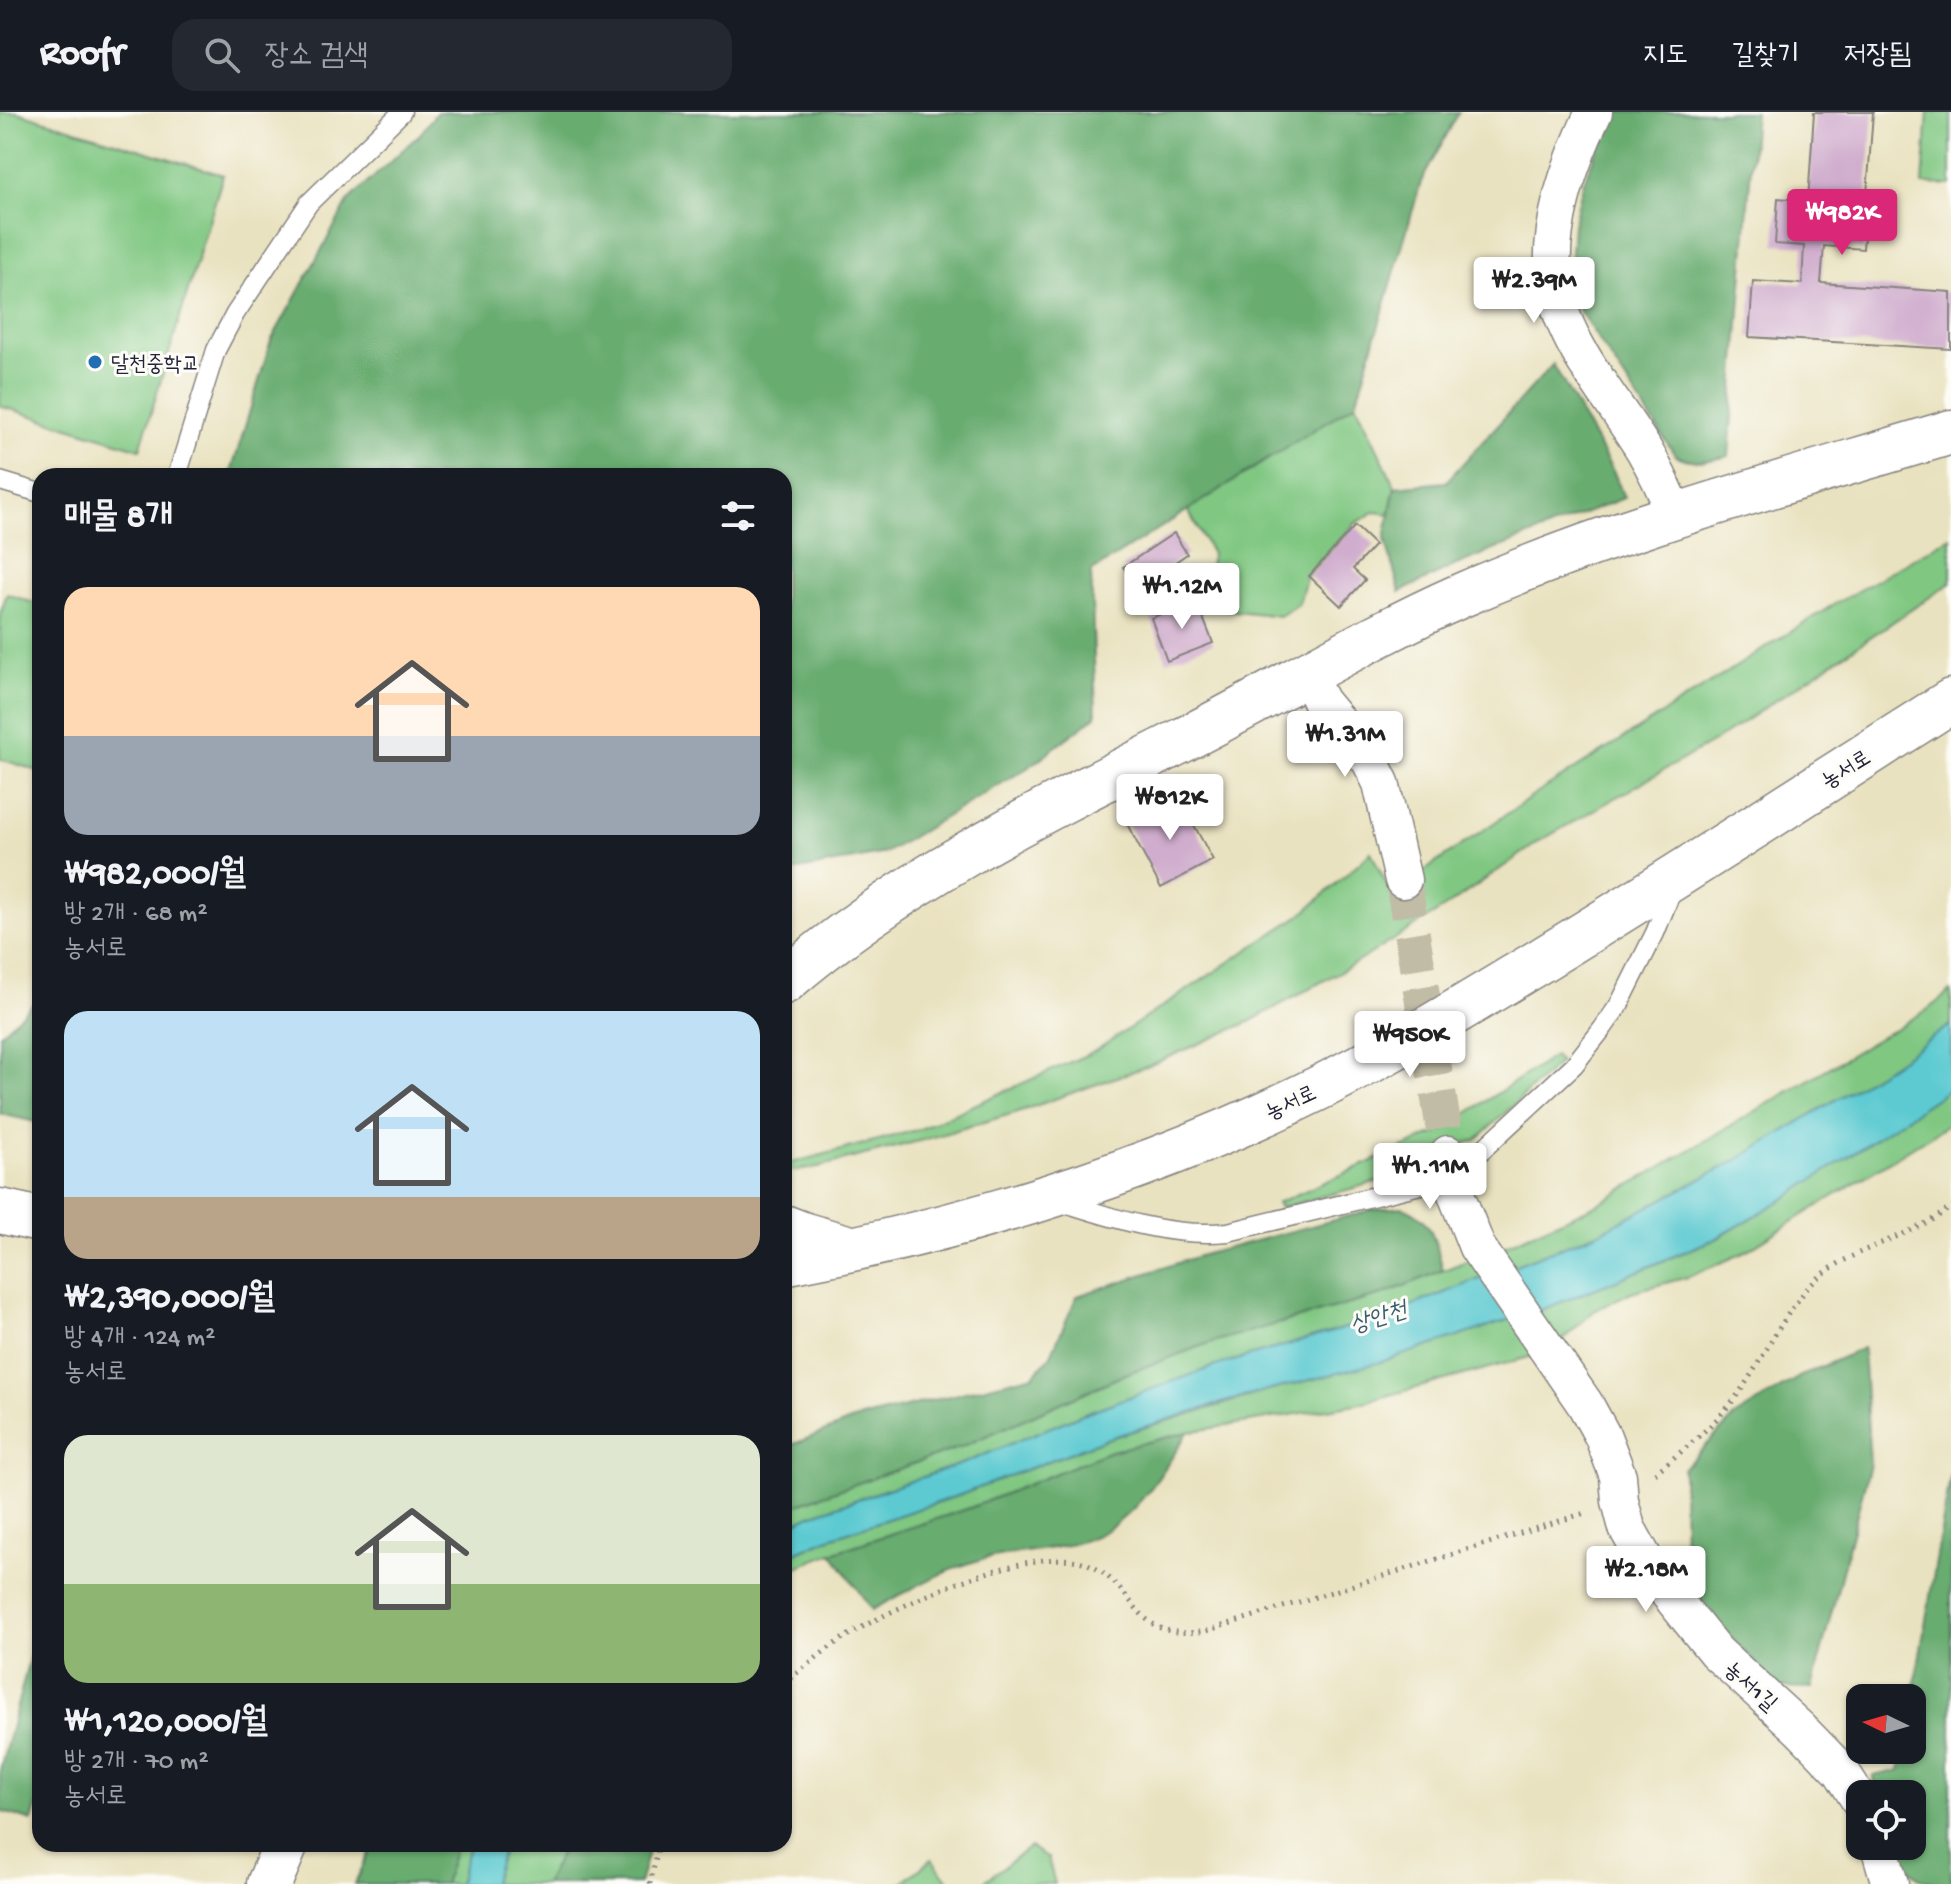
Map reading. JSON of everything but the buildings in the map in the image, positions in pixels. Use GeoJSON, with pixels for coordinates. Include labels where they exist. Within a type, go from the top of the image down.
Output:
{"type":"FeatureCollection","features":[{"type":"Feature","properties":{"kind":"street"},"geometry":{"type":"LineString","coordinates":[[1594,112],[1567,182],[1556,225],[1552,261],[1555,291],[1563,318],[1644,451],[1676,517]]}},
{"type":"Feature","properties":{"kind":"street"},"geometry":{"type":"LineString","coordinates":[[792,976],[880,910],[985,843],[1386,631],[1461,595],[1576,548],[1951,432]]}},
{"type":"Feature","properties":{"kind":"street"},"geometry":{"type":"LineString","coordinates":[[1307,675],[1321,702],[1370,761],[1381,783],[1403,880]]}},
{"type":"Feature","properties":{"kind":"street","name":"농서로"},"geometry":{"type":"LineString","coordinates":[[792,1261],[857,1249],[1048,1198],[1196,1144],[1318,1089],[1409,1040],[1679,874],[1951,701]]}},
{"type":"Feature","properties":{"kind":"street","name":"농서1길"},"geometry":{"type":"LineString","coordinates":[[1450,1166],[1467,1227],[1477,1247],[1585,1404],[1603,1437],[1618,1476],[1627,1528],[1652,1573],[1716,1652],[1800,1729],[1847,1780]]}},
{"type":"Feature","properties":{"kind":"street"},"geometry":{"type":"LineString","coordinates":[[0,1211],[32,1218]]}},
{"type":"Feature","properties":{"kind":"street"},"geometry":{"type":"LineString","coordinates":[[792,1230],[857,1249]]}},
{"type":"Feature","properties":{"kind":"street"},"geometry":{"type":"LineString","coordinates":[[269,1884],[283,1852]]}},
{"type":"Feature","properties":{"kind":"lane"},"geometry":{"type":"LineString","coordinates":[[179,468],[216,350],[235,314],[309,203],[402,112]]}},
{"type":"Feature","properties":{"kind":"lane"},"geometry":{"type":"LineString","coordinates":[[0,481],[32,491]]}},
{"type":"Feature","properties":{"kind":"lane"},"geometry":{"type":"LineString","coordinates":[[1048,1198],[1124,1221],[1208,1234],[1228,1232],[1450,1166],[1574,1065],[1619,1005],[1655,933],[1679,874]]}},
{"type":"Feature","properties":{"kind":"path"},"geometry":{"type":"LineString","coordinates":[[792,1677],[840,1641],[916,1599],[1020,1564],[1051,1558],[1083,1562],[1106,1576],[1155,1627],[1174,1634],[1187,1634],[1214,1629],[1620,1501],[1680,1453],[1742,1390],[1807,1289],[1832,1267],[1911,1231],[1951,1207]]}},
{"type":"Feature","properties":{"kind":"path"},"geometry":{"type":"LineString","coordinates":[[650,1884],[657,1852]]}},
{"type":"Feature","properties":{"kind":"green space","name":"달천중학교"},"geometry":{"type":"Polygon","coordinates":[[[0,112],[17,112],[223,175],[140,449],[0,406],[0,112]]]}},
{"type":"Feature","properties":{"kind":"green space"},"geometry":{"type":"Polygon","coordinates":[[[437,112],[1459,112],[1421,182],[1356,403],[1091,572],[1096,716],[1029,767],[885,853],[792,871],[792,468],[232,468],[271,341],[349,200],[421,133],[437,112]]]}},
{"type":"Feature","properties":{"kind":"green space"},"geometry":{"type":"Polygon","coordinates":[[[1612,112],[1755,112],[1729,456],[1701,461],[1675,455],[1577,307],[1569,283],[1573,225],[1583,184],[1612,112]]]}},
{"type":"Feature","properties":{"kind":"green space"},"geometry":{"type":"Polygon","coordinates":[[[1928,112],[1951,112],[1951,185],[1923,184],[1928,112]]]}},
{"type":"Feature","properties":{"kind":"green space"},"geometry":{"type":"Polygon","coordinates":[[[1553,364],[1615,475],[1624,498],[1456,565],[1400,592],[1385,539],[1395,487],[1446,482],[1553,364]]]}},
{"type":"Feature","properties":{"kind":"green space"},"geometry":{"type":"Polygon","coordinates":[[[1356,403],[1395,486],[1389,514],[1374,512],[1355,524],[1307,575],[1299,603],[1280,616],[1227,610],[1208,577],[1212,554],[1186,507],[1356,403]]]}},
{"type":"Feature","properties":{"kind":"green space"},"geometry":{"type":"Polygon","coordinates":[[[1951,537],[1951,583],[1715,741],[1540,841],[1446,907],[1354,964],[1249,1022],[1148,1066],[1018,1112],[923,1140],[792,1171],[792,1163],[920,1129],[1095,1051],[1305,912],[1371,852],[1386,883],[1418,875],[1533,796],[1828,608],[1951,537]]]}},
{"type":"Feature","properties":{"kind":"green space"},"geometry":{"type":"Polygon","coordinates":[[[7,594],[32,602],[32,769],[0,759],[0,614],[7,594]]]}},
{"type":"Feature","properties":{"kind":"green space"},"geometry":{"type":"Polygon","coordinates":[[[1951,991],[1951,1025],[1889,1067],[1734,1162],[1600,1232],[1380,1318],[1222,1364],[1085,1413],[967,1462],[792,1524],[792,1505],[961,1447],[1128,1373],[1212,1342],[1382,1295],[1596,1205],[1927,1010],[1951,991]]]}},
{"type":"Feature","properties":{"kind":"green space"},"geometry":{"type":"Polygon","coordinates":[[[32,1004],[32,1121],[0,1114],[0,1034],[32,1004]]]}},
{"type":"Feature","properties":{"kind":"green space"},"geometry":{"type":"Polygon","coordinates":[[[1554,1056],[1560,1062],[1476,1140],[1456,1146],[1428,1168],[1280,1208],[1277,1203],[1437,1133],[1554,1056]]]}},
{"type":"Feature","properties":{"kind":"green space"},"geometry":{"type":"Polygon","coordinates":[[[1951,1088],[1951,1123],[1741,1254],[1688,1277],[1631,1292],[1594,1311],[1560,1342],[1537,1355],[1357,1404],[1188,1432],[1108,1452],[970,1508],[792,1569],[792,1554],[824,1540],[960,1495],[1103,1440],[1549,1307],[1718,1238],[1789,1196],[1951,1088]]]}},
{"type":"Feature","properties":{"kind":"green space"},"geometry":{"type":"Polygon","coordinates":[[[1402,1207],[1420,1217],[1435,1240],[1443,1270],[1382,1295],[1212,1342],[1128,1373],[961,1447],[792,1506],[792,1445],[853,1420],[1034,1375],[1051,1355],[1077,1296],[1202,1255],[1371,1210],[1402,1207]]]}},
{"type":"Feature","properties":{"kind":"green space"},"geometry":{"type":"Polygon","coordinates":[[[1863,1348],[1870,1464],[1812,1688],[1779,1687],[1724,1631],[1684,1580],[1683,1469],[1734,1417],[1801,1376],[1863,1348]]]}},
{"type":"Feature","properties":{"kind":"green space"},"geometry":{"type":"Polygon","coordinates":[[[1188,1432],[1156,1481],[1128,1514],[1102,1533],[1086,1540],[969,1563],[926,1581],[872,1610],[832,1553],[970,1508],[1108,1452],[1188,1432]]]}},
{"type":"Feature","properties":{"kind":"green space"},"geometry":{"type":"Polygon","coordinates":[[[1951,1473],[1951,1884],[1923,1880],[1910,1871],[1902,1860],[1926,1860],[1926,1780],[1874,1780],[1873,1776],[1900,1770],[1901,1764],[1926,1764],[1926,1684],[1915,1684],[1951,1473]]]}},
{"type":"Feature","properties":{"kind":"green space"},"geometry":{"type":"Polygon","coordinates":[[[32,1649],[32,1821],[0,1811],[0,1770],[32,1649]]]}},
{"type":"Feature","properties":{"kind":"green space"},"geometry":{"type":"Polygon","coordinates":[[[1030,1847],[1048,1858],[1055,1884],[981,1884],[1030,1847]]]}},
{"type":"Feature","properties":{"kind":"green space"},"geometry":{"type":"Polygon","coordinates":[[[369,1852],[454,1852],[444,1884],[355,1884],[369,1852]]]}},
{"type":"Feature","properties":{"kind":"green space"},"geometry":{"type":"Polygon","coordinates":[[[454,1852],[468,1852],[458,1884],[444,1884],[454,1852]]]}},
{"type":"Feature","properties":{"kind":"green space"},"geometry":{"type":"Polygon","coordinates":[[[502,1852],[561,1852],[545,1884],[492,1884],[502,1852]]]}},
{"type":"Feature","properties":{"kind":"green space"},"geometry":{"type":"Polygon","coordinates":[[[561,1852],[648,1852],[639,1884],[545,1884],[561,1852]]]}},
{"type":"Feature","properties":{"kind":"green space"},"geometry":{"type":"Polygon","coordinates":[[[932,1859],[951,1884],[901,1884],[932,1859]]]}},
{"type":"Feature","properties":{"kind":"water"},"geometry":{"type":"Polygon","coordinates":[[[1951,1025],[1951,1088],[1789,1196],[1717,1238],[1549,1307],[1381,1362],[1224,1402],[1103,1440],[960,1495],[824,1540],[792,1554],[792,1524],[811,1515],[967,1462],[1085,1413],[1222,1364],[1380,1318],[1600,1232],[1734,1162],[1889,1067],[1951,1025]]]}},
{"type":"Feature","properties":{"kind":"water"},"geometry":{"type":"Polygon","coordinates":[[[468,1852],[502,1852],[492,1884],[458,1884],[468,1852]]]}},
{"type":"Feature","properties":{"kind":"tunnel"},"geometry":{"type":"LineString","coordinates":[[1403,880],[1448,1154]]}},
{"type":"Feature","properties":{"kind":"place","name":"달천중학교"},"geometry":{"type":"Point","coordinates":[95,362]}},
{"type":"Feature","properties":{"kind":"water label","name":"상안천"},"geometry":{"type":"Point","coordinates":[1378,1316]}}]}
